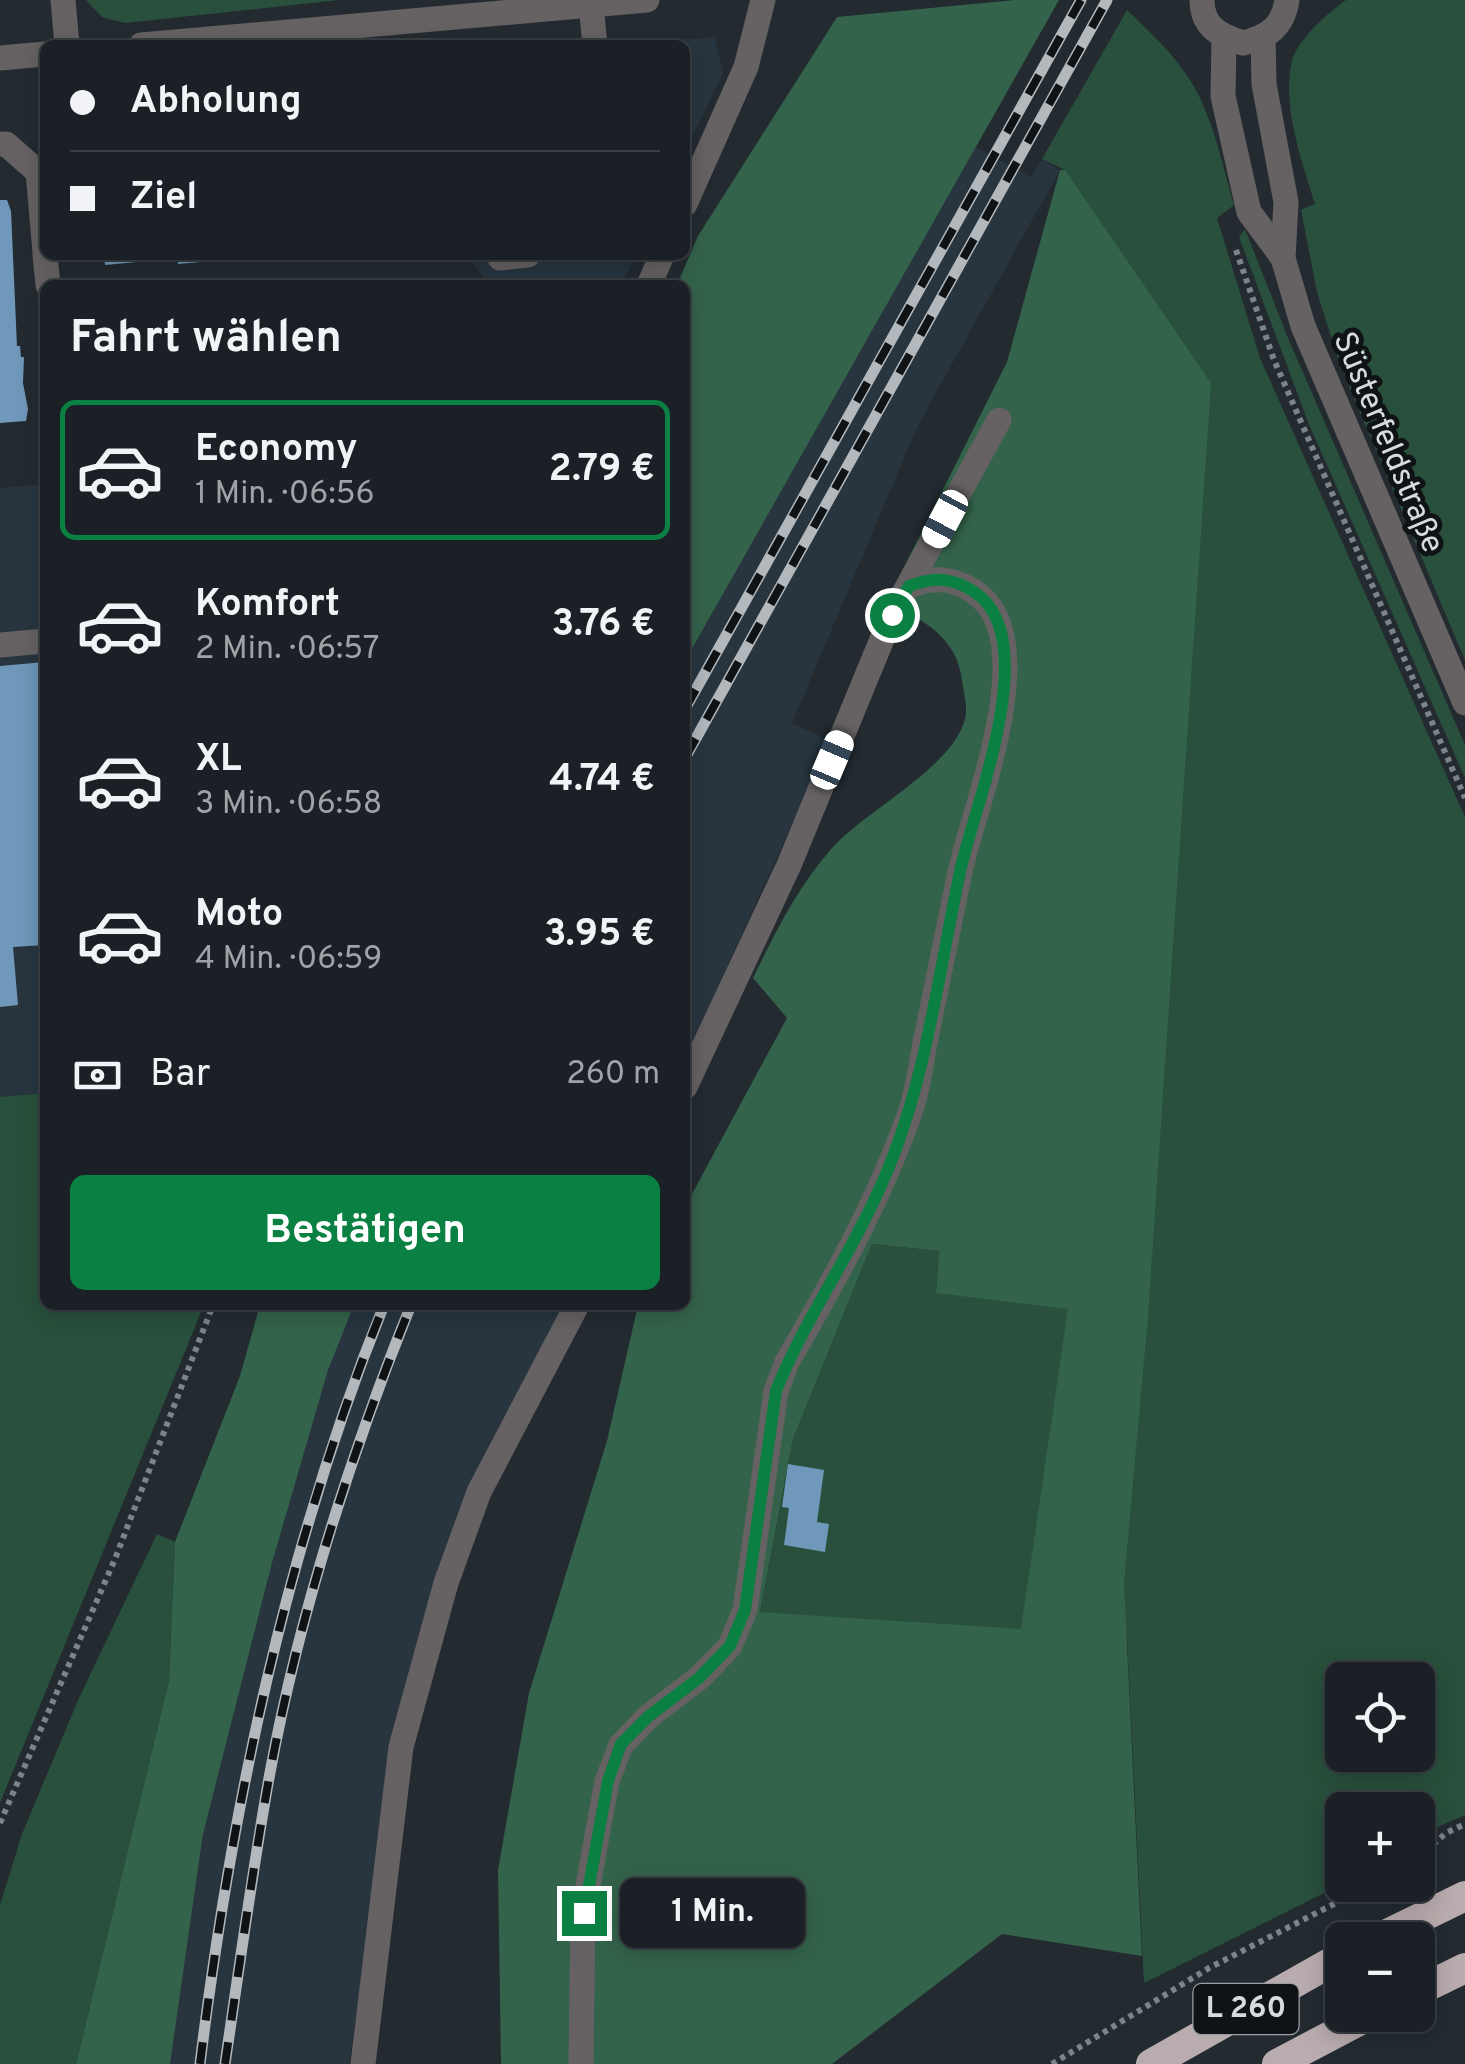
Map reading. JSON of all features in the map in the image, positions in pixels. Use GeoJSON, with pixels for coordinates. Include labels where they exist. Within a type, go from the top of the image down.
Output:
{"type":"FeatureCollection","features":[{"type":"Feature","properties":{"kind":"highway"},"geometry":{"type":"LineString","coordinates":[[1412,1922],[1465,1896]]}},
{"type":"Feature","properties":{"kind":"highway","name":"L 260"},"geometry":{"type":"LineString","coordinates":[[1151,2064],[1325,1966]]}},
{"type":"Feature","properties":{"kind":"highway"},"geometry":{"type":"LineString","coordinates":[[1435,1983],[1465,1968]]}},
{"type":"Feature","properties":{"kind":"highway","name":"L 260"},"geometry":{"type":"LineString","coordinates":[[1277,2064],[1338,2032]]}},
{"type":"Feature","properties":{"kind":"street"},"geometry":{"type":"LineString","coordinates":[[63,0],[67,40]]}},
{"type":"Feature","properties":{"kind":"street"},"geometry":{"type":"LineString","coordinates":[[197,40],[647,0]]}},
{"type":"Feature","properties":{"kind":"street"},"geometry":{"type":"LineString","coordinates":[[690,193],[746,67],[763,0]]}},
{"type":"Feature","properties":{"kind":"street"},"geometry":{"type":"LineString","coordinates":[[1195,4],[1224,38],[1243,42],[1263,38],[1280,23],[1289,1]]}},
{"type":"Feature","properties":{"kind":"street"},"geometry":{"type":"LineString","coordinates":[[591,5],[594,40]]}},
{"type":"Feature","properties":{"kind":"street","name":"Süsterfeldstraße"},"geometry":{"type":"LineString","coordinates":[[1224,38],[1222,96],[1249,212],[1283,258]]}},
{"type":"Feature","properties":{"kind":"street","name":"Süsterfeldstraße"},"geometry":{"type":"LineString","coordinates":[[1263,38],[1264,84],[1286,202],[1283,258],[1303,326],[1465,703]]}},
{"type":"Feature","properties":{"kind":"street"},"geometry":{"type":"LineString","coordinates":[[0,58],[40,54]]}},
{"type":"Feature","properties":{"kind":"street"},"geometry":{"type":"LineString","coordinates":[[0,144],[6,144],[38,172],[40,195]]}},
{"type":"Feature","properties":{"kind":"street"},"geometry":{"type":"LineString","coordinates":[[690,1077],[728,1001],[892,615],[998,420]]}},
{"type":"Feature","properties":{"kind":"street"},"geometry":{"type":"LineString","coordinates":[[581,2064],[584,1913],[608,1781],[621,1744],[649,1716],[699,1678],[730,1646],[745,1610],[776,1391],[787,1362],[834,1282],[883,1182],[912,1106],[960,869],[994,760],[1003,639],[994,612],[978,594],[956,582],[931,578],[909,586]]}},
{"type":"Feature","properties":{"kind":"street"},"geometry":{"type":"LineString","coordinates":[[0,645],[40,641]]}},
{"type":"Feature","properties":{"kind":"street"},"geometry":{"type":"LineString","coordinates":[[363,2064],[402,1747],[436,1618],[479,1492],[574,1310]]}},
{"type":"Feature","properties":{"kind":"path"},"geometry":{"type":"LineString","coordinates":[[1249,212],[1226,221],[1274,360],[1465,798]]}},
{"type":"Feature","properties":{"kind":"path"},"geometry":{"type":"LineString","coordinates":[[0,1824],[115,1559],[211,1310]]}},
{"type":"Feature","properties":{"kind":"path"},"geometry":{"type":"LineString","coordinates":[[1435,1842],[1446,1832],[1465,1824]]}},
{"type":"Feature","properties":{"kind":"path"},"geometry":{"type":"LineString","coordinates":[[1052,2064],[1209,1968],[1338,1902]]}},
{"type":"Feature","properties":{"kind":"shaded area"},"geometry":{"type":"Polygon","coordinates":[[[715,37],[723,73],[690,142],[690,40],[679,40],[715,37]]]}},
{"type":"Feature","properties":{"kind":"shaded area"},"geometry":{"type":"Polygon","coordinates":[[[975,147],[1031,177],[1042,159],[1060,170],[918,425],[792,723],[830,741],[690,1048],[690,652],[975,147]]]}},
{"type":"Feature","properties":{"kind":"shaded area"},"geometry":{"type":"Polygon","coordinates":[[[471,260],[634,260],[624,280],[485,280],[471,260]]]}},
{"type":"Feature","properties":{"kind":"shaded area"},"geometry":{"type":"Polygon","coordinates":[[[40,484],[40,1093],[0,1097],[0,488],[40,484]]]}},
{"type":"Feature","properties":{"kind":"shaded area"},"geometry":{"type":"Polygon","coordinates":[[[352,1310],[563,1310],[403,1704],[349,2064],[170,2064],[203,1834],[272,1563],[328,1369],[352,1310]]]}},
{"type":"Feature","properties":{"kind":"green space"},"geometry":{"type":"Polygon","coordinates":[[[86,0],[339,0],[125,23],[102,17],[86,0]]]}},
{"type":"Feature","properties":{"kind":"green space"},"geometry":{"type":"Polygon","coordinates":[[[1015,0],[1059,0],[690,652],[690,280],[679,280],[698,236],[837,17],[1015,0]]]}},
{"type":"Feature","properties":{"kind":"green space"},"geometry":{"type":"Polygon","coordinates":[[[1346,0],[1465,0],[1465,660],[1340,365],[1317,292],[1301,210],[1315,204],[1292,117],[1291,65],[1305,37],[1346,0]]]}},
{"type":"Feature","properties":{"kind":"green space"},"geometry":{"type":"Polygon","coordinates":[[[1127,10],[1176,61],[1205,109],[1234,205],[1217,218],[1260,358],[1465,817],[1465,1815],[1435,1828],[1435,1792],[1325,1792],[1325,1892],[1144,1983],[1127,1637],[760,1613],[793,1439],[872,1244],[939,1251],[936,1293],[1065,170],[1042,159],[1127,10]]]}},
{"type":"Feature","properties":{"kind":"green space"},"geometry":{"type":"Polygon","coordinates":[[[1060,170],[1065,170],[1211,383],[1148,1316],[1124,1583],[1142,1956],[1002,1934],[832,2064],[501,2064],[498,1870],[529,1693],[607,1441],[637,1310],[690,1310],[690,1198],[787,1018],[753,978],[779,926],[833,847],[927,771],[957,737],[965,719],[959,666],[946,641],[925,623],[886,603],[1007,362],[1060,170]],[[872,1244],[793,1439],[760,1612],[1021,1629],[1068,1309],[936,1293],[939,1251],[872,1244]]]}},
{"type":"Feature","properties":{"kind":"green space"},"geometry":{"type":"Polygon","coordinates":[[[1245,229],[1288,338],[1465,745],[1465,778],[1308,422],[1239,237],[1245,229]]]}},
{"type":"Feature","properties":{"kind":"green space"},"geometry":{"type":"Polygon","coordinates":[[[40,1093],[40,1310],[202,1310],[0,1803],[0,1097],[40,1093]]]}},
{"type":"Feature","properties":{"kind":"green space"},"geometry":{"type":"Polygon","coordinates":[[[259,1310],[352,1310],[328,1370],[272,1563],[203,1834],[170,2064],[76,2064],[169,1681],[175,1542],[240,1376],[259,1310]]]}},
{"type":"Feature","properties":{"kind":"green space"},"geometry":{"type":"Polygon","coordinates":[[[157,1534],[175,1542],[169,1681],[76,2064],[0,2064],[0,1905],[22,1834],[79,1698],[157,1534]]]}},
{"type":"Feature","properties":{"kind":"building"},"geometry":{"type":"Polygon","coordinates":[[[0,200],[7,200],[11,211],[17,346],[24,357],[28,409],[26,421],[0,423],[0,200]]]}},
{"type":"Feature","properties":{"kind":"building"},"geometry":{"type":"Polygon","coordinates":[[[104,260],[158,260],[105,265],[104,260]]]}},
{"type":"Feature","properties":{"kind":"building"},"geometry":{"type":"Polygon","coordinates":[[[178,260],[212,260],[212,261],[178,264],[178,260]]]}},
{"type":"Feature","properties":{"kind":"building"},"geometry":{"type":"Polygon","coordinates":[[[40,662],[40,945],[13,947],[18,1005],[0,1007],[0,666],[40,662]]]}},
{"type":"Feature","properties":{"kind":"building"},"geometry":{"type":"Polygon","coordinates":[[[788,1464],[824,1470],[817,1522],[829,1524],[825,1552],[784,1545],[789,1508],[782,1507],[788,1464]]]}},
{"type":"Feature","properties":{"kind":"railway"},"geometry":{"type":"LineString","coordinates":[[690,700],[1081,0]]}},
{"type":"Feature","properties":{"kind":"railway"},"geometry":{"type":"LineString","coordinates":[[690,749],[1107,0]]}},
{"type":"Feature","properties":{"kind":"railway"},"geometry":{"type":"LineString","coordinates":[[200,2064],[228,1870],[267,1678],[318,1490],[382,1310]]}},
{"type":"Feature","properties":{"kind":"railway"},"geometry":{"type":"LineString","coordinates":[[225,2064],[263,1814],[295,1658],[347,1479],[409,1310]]}},
{"type":"Feature","properties":{"kind":"route"},"geometry":{"type":"LineString","coordinates":[[584,1913],[608,1781],[621,1744],[649,1716],[699,1678],[730,1646],[745,1610],[776,1391],[787,1362],[834,1282],[883,1182],[912,1106],[960,869],[994,760],[1001,718],[1003,639],[994,612],[978,594],[956,582],[931,578],[909,586],[892,615]]}}]}
